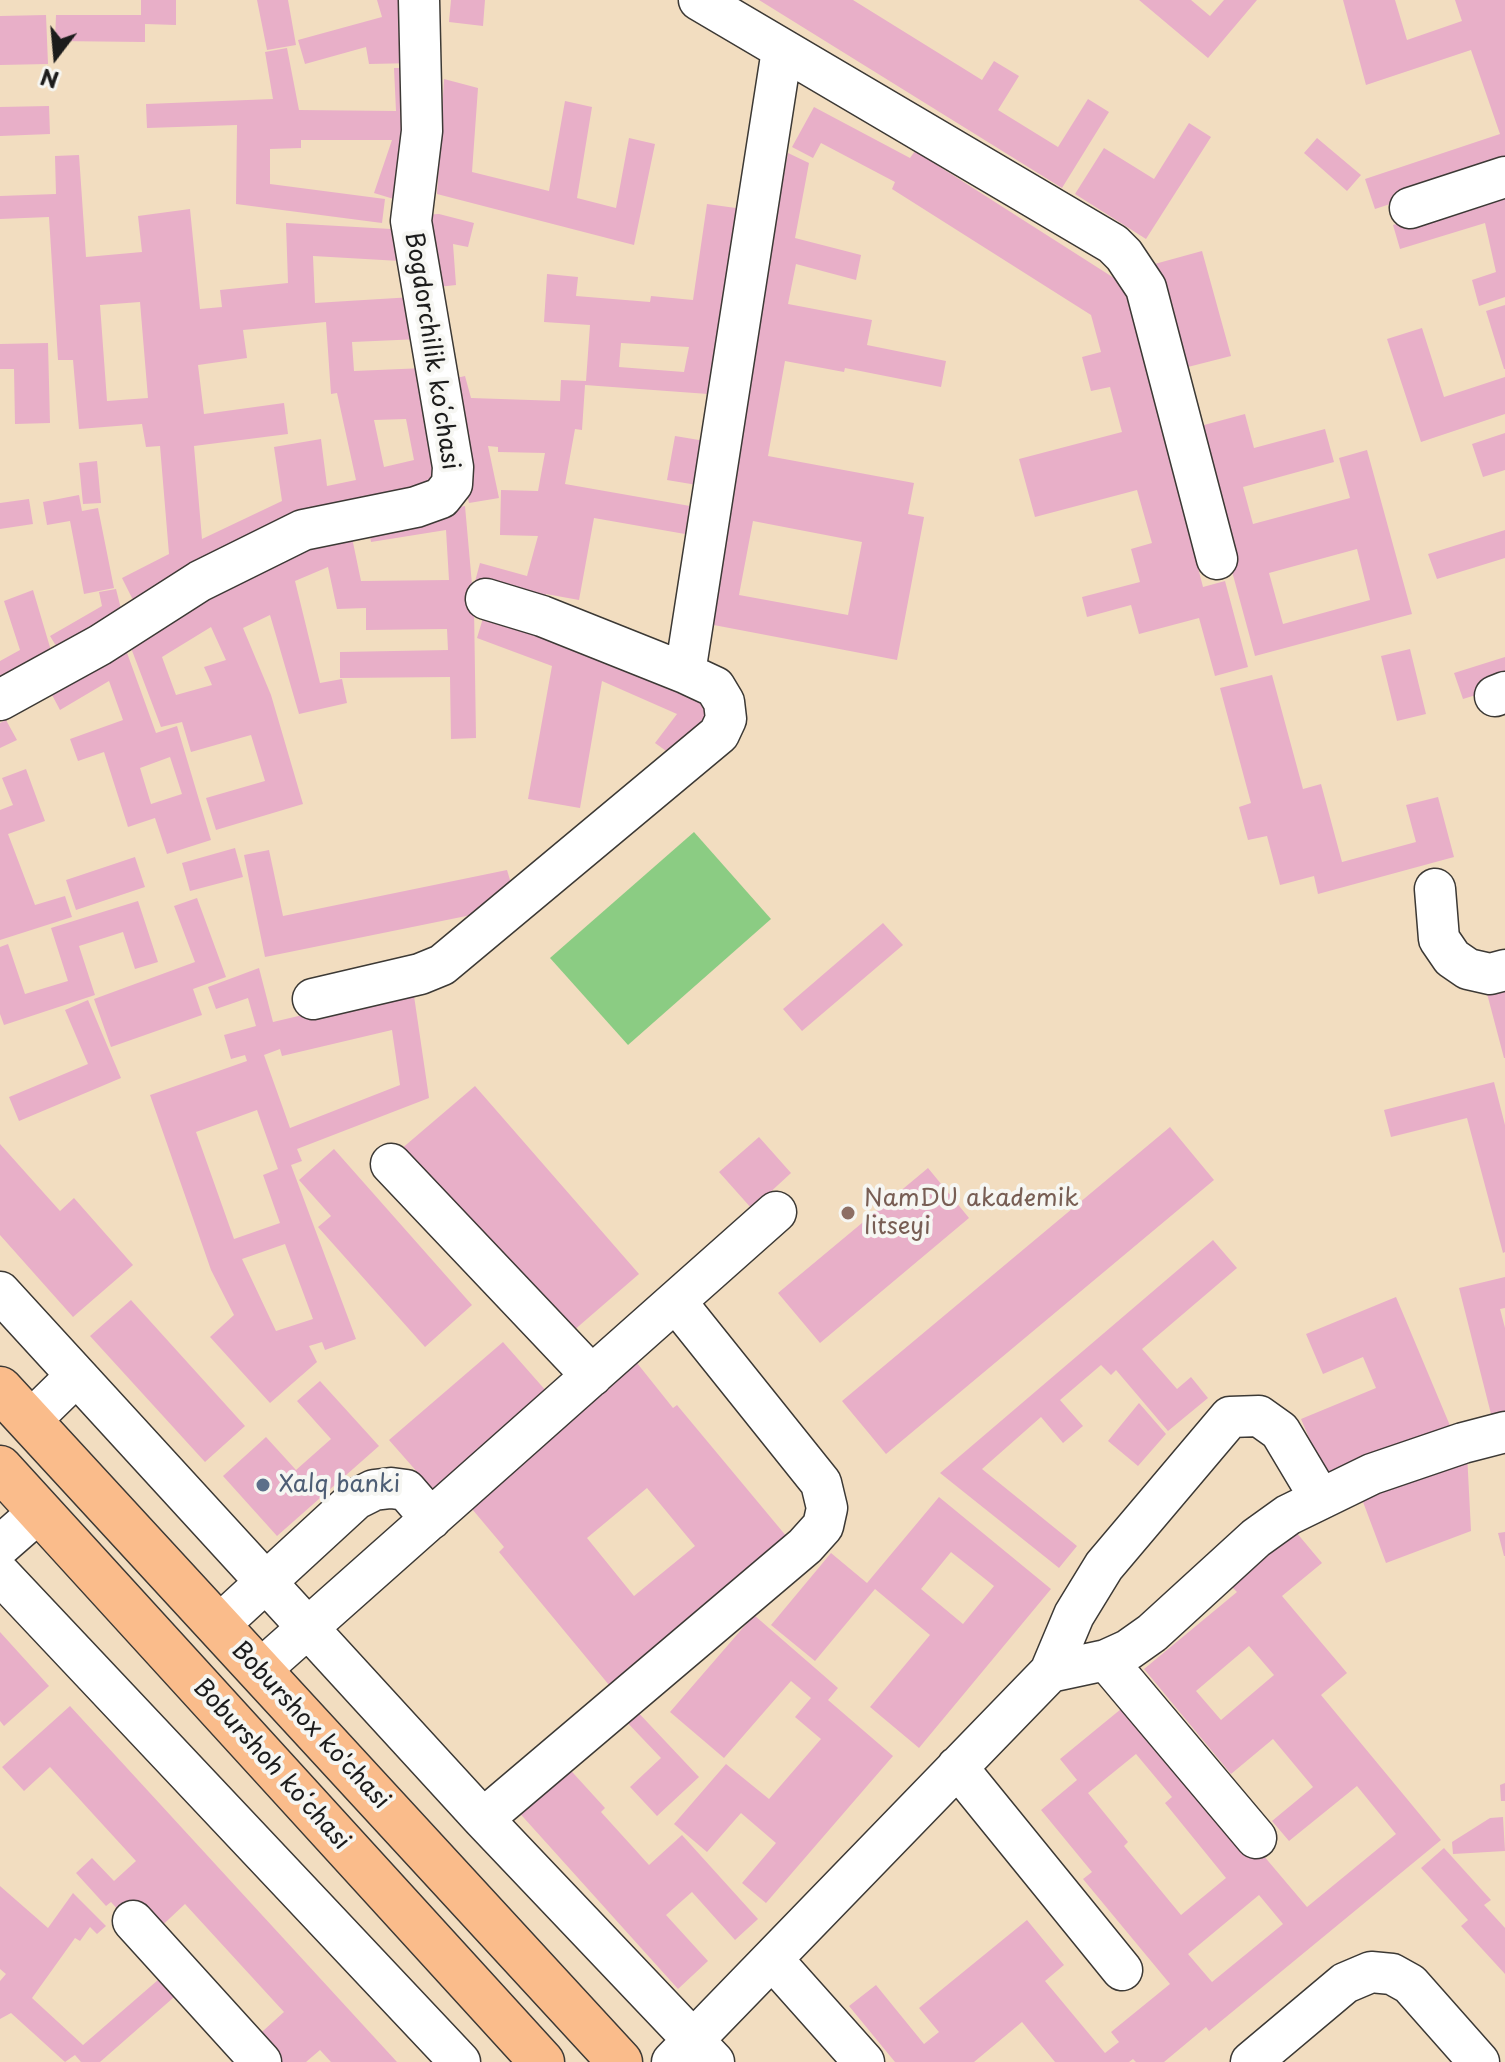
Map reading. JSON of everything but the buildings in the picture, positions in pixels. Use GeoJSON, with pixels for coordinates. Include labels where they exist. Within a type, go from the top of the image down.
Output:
{"type":"FeatureCollection","features":[{"type":"Feature","properties":{"kind":"main road","name":"Boburshox ko'chasi"},"geometry":{"type":"LineString","coordinates":[[0,1389],[620,2062]]}},
{"type":"Feature","properties":{"kind":"main road","name":"Boburshoh koʻchasi"},"geometry":{"type":"LineString","coordinates":[[0,1468],[542,2062]]}},
{"type":"Feature","properties":{"kind":"street","name":"Bogdorchilik koʻchasi"},"geometry":{"type":"LineString","coordinates":[[0,700],[100,645],[200,581],[303,530],[416,507],[441,498],[452,484],[453,467],[411,221],[422,131],[419,0]]}},
{"type":"Feature","properties":{"kind":"street"},"geometry":{"type":"LineString","coordinates":[[699,0],[1113,244],[1124,255],[1146,288],[1217,559]]}},
{"type":"Feature","properties":{"kind":"street"},"geometry":{"type":"LineString","coordinates":[[685,673],[782,50]]}},
{"type":"Feature","properties":{"kind":"street"},"geometry":{"type":"LineString","coordinates":[[1410,208],[1505,177]]}},
{"type":"Feature","properties":{"kind":"street"},"geometry":{"type":"LineString","coordinates":[[313,999],[420,974],[442,965],[719,734],[726,719],[724,702],[715,687],[542,616],[486,599]]}},
{"type":"Feature","properties":{"kind":"street"},"geometry":{"type":"LineString","coordinates":[[1435,889],[1439,939],[1452,958],[1468,969],[1490,974],[1505,970]]}},
{"type":"Feature","properties":{"kind":"street"},"geometry":{"type":"LineString","coordinates":[[391,1164],[592,1376]]}},
{"type":"Feature","properties":{"kind":"street"},"geometry":{"type":"LineString","coordinates":[[259,1671],[776,1212]]}},
{"type":"Feature","properties":{"kind":"street"},"geometry":{"type":"LineString","coordinates":[[483,1819],[805,1546],[823,1526],[827,1508],[821,1483],[676,1302]]}},
{"type":"Feature","properties":{"kind":"street"},"geometry":{"type":"LineString","coordinates":[[5,1307],[76,1376],[483,1819],[693,2055],[772,1959],[1050,1672],[1074,1615],[1104,1566],[1230,1417],[1259,1416],[1280,1431],[1320,1498]]}},
{"type":"Feature","properties":{"kind":"street"},"geometry":{"type":"LineString","coordinates":[[30,1421],[76,1376]]}},
{"type":"Feature","properties":{"kind":"street"},"geometry":{"type":"LineString","coordinates":[[1050,1672],[1106,1660],[1128,1650],[1152,1633],[1256,1538],[1288,1515],[1320,1498],[1372,1474],[1505,1432]]}},
{"type":"Feature","properties":{"kind":"street"},"geometry":{"type":"LineString","coordinates":[[218,1626],[356,1499],[374,1490],[406,1490],[431,1519]]}},
{"type":"Feature","properties":{"kind":"street"},"geometry":{"type":"LineString","coordinates":[[0,1546],[40,1511]]}},
{"type":"Feature","properties":{"kind":"street"},"geometry":{"type":"LineString","coordinates":[[0,1574],[460,2062]]}},
{"type":"Feature","properties":{"kind":"street"},"geometry":{"type":"LineString","coordinates":[[1106,1660],[1256,1838]]}},
{"type":"Feature","properties":{"kind":"street"},"geometry":{"type":"LineString","coordinates":[[957,1767],[1122,1970]]}},
{"type":"Feature","properties":{"kind":"street"},"geometry":{"type":"LineString","coordinates":[[133,1921],[261,2062]]}},
{"type":"Feature","properties":{"kind":"street"},"geometry":{"type":"LineString","coordinates":[[772,1959],[864,2062]]}},
{"type":"Feature","properties":{"kind":"street"},"geometry":{"type":"LineString","coordinates":[[1251,2062],[1345,1983],[1371,1972],[1392,1974],[1410,1984],[1479,2062]]}},
{"type":"Feature","properties":{"kind":"green space"},"geometry":{"type":"Polygon","coordinates":[[[694,832],[771,919],[628,1045],[550,958],[694,832]]]}},
{"type":"Feature","properties":{"kind":"place","name":"NamDU akademik litseyi"},"geometry":{"type":"Point","coordinates":[848,1213]}},
{"type":"Feature","properties":{"kind":"place","name":"Xalq banki"},"geometry":{"type":"Point","coordinates":[263,1485]}}]}
